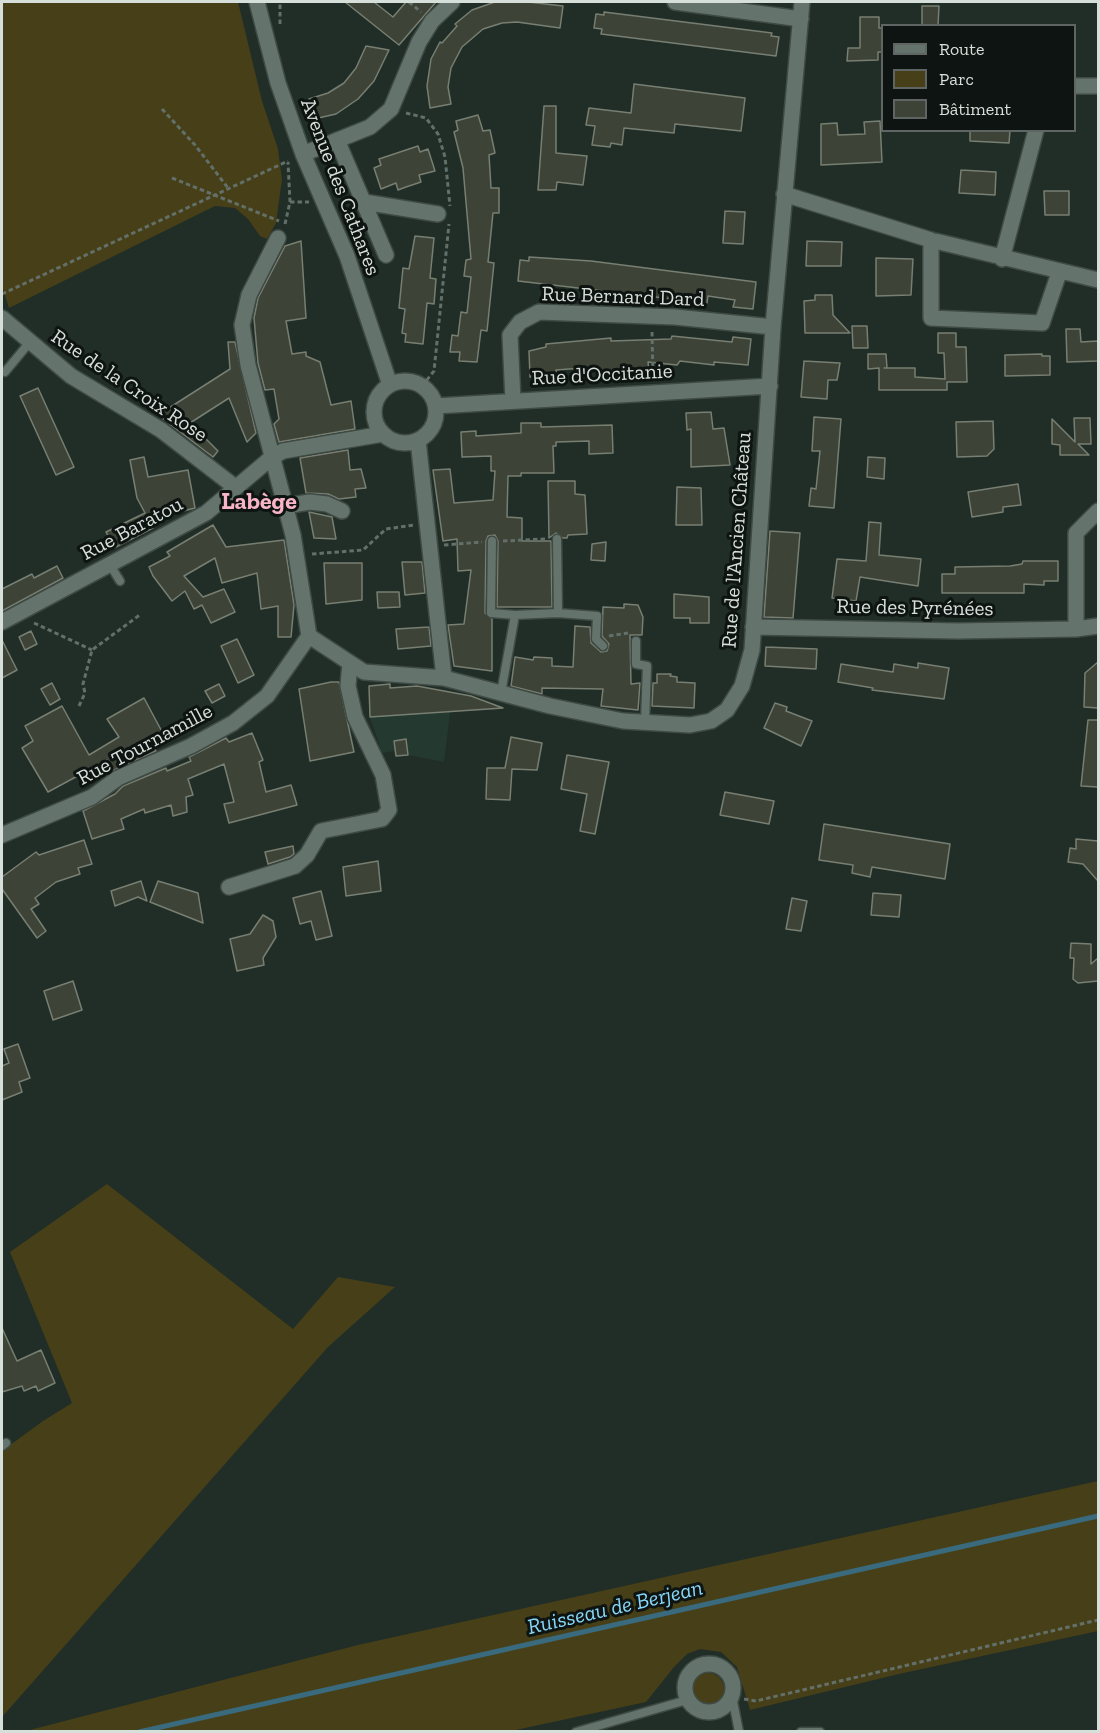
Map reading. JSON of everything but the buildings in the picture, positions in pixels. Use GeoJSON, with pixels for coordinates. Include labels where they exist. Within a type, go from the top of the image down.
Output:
{"type":"FeatureCollection","features":[{"type":"Feature","properties":{"kind":"street","name":"Avenue des Cathares"},"geometry":{"type":"LineString","coordinates":[[257,2],[278,83],[303,154],[347,256],[390,385]]}},
{"type":"Feature","properties":{"kind":"street"},"geometry":{"type":"LineString","coordinates":[[303,154],[369,127],[391,109],[419,42],[432,21],[452,2]]}},
{"type":"Feature","properties":{"kind":"street"},"geometry":{"type":"LineString","coordinates":[[675,2],[801,19]]}},
{"type":"Feature","properties":{"kind":"street","name":"Rue de l'Ancien Château"},"geometry":{"type":"LineString","coordinates":[[309,636],[364,672],[444,678],[550,706],[623,721],[690,725],[711,721],[727,710],[742,686],[752,650],[773,327],[802,2]]}},
{"type":"Feature","properties":{"kind":"street"},"geometry":{"type":"LineString","coordinates":[[1076,86],[1098,86]]}},
{"type":"Feature","properties":{"kind":"street"},"geometry":{"type":"LineString","coordinates":[[1002,259],[1035,132]]}},
{"type":"Feature","properties":{"kind":"street"},"geometry":{"type":"LineString","coordinates":[[337,140],[386,255]]}},
{"type":"Feature","properties":{"kind":"street"},"geometry":{"type":"LineString","coordinates":[[784,194],[931,240],[1059,273],[1098,280]]}},
{"type":"Feature","properties":{"kind":"street"},"geometry":{"type":"LineString","coordinates":[[364,202],[446,213]]}},
{"type":"Feature","properties":{"kind":"street"},"geometry":{"type":"LineString","coordinates":[[278,238],[249,295],[242,325],[248,365],[296,556],[309,636]]}},
{"type":"Feature","properties":{"kind":"street"},"geometry":{"type":"LineString","coordinates":[[931,240],[931,318],[1042,322],[1059,273]]}},
{"type":"Feature","properties":{"kind":"street","name":"Rue Bernard Dard"},"geometry":{"type":"LineString","coordinates":[[513,401],[510,335],[520,322],[539,312],[652,316],[773,327]]}},
{"type":"Feature","properties":{"kind":"street","name":"Rue de la Croix Rose"},"geometry":{"type":"LineString","coordinates":[[2,318],[71,376],[161,430],[235,487]]}},
{"type":"Feature","properties":{"kind":"street"},"geometry":{"type":"LineString","coordinates":[[406,381],[422,386],[433,398],[436,406],[433,426],[418,440],[400,442],[383,434],[375,417],[375,408],[383,391],[390,385],[406,381]]}},
{"type":"Feature","properties":{"kind":"street","name":"Rue d'Occitanie"},"geometry":{"type":"LineString","coordinates":[[436,406],[770,386]]}},
{"type":"Feature","properties":{"kind":"street","name":"Rue Baratou"},"geometry":{"type":"LineString","coordinates":[[2,622],[206,513],[271,458],[283,451],[383,434]]}},
{"type":"Feature","properties":{"kind":"street"},"geometry":{"type":"LineString","coordinates":[[418,440],[444,678]]}},
{"type":"Feature","properties":{"kind":"street"},"geometry":{"type":"LineString","coordinates":[[285,506],[310,502],[327,504],[342,511]]}},
{"type":"Feature","properties":{"kind":"street"},"geometry":{"type":"LineString","coordinates":[[1076,629],[1076,533],[1098,511]]}},
{"type":"Feature","properties":{"kind":"street","name":"Rue des Pyrénées"},"geometry":{"type":"LineString","coordinates":[[753,627],[958,631],[1076,629],[1098,626]]}},
{"type":"Feature","properties":{"kind":"street","name":"Rue Tournamille"},"geometry":{"type":"LineString","coordinates":[[2,835],[92,797],[118,778],[192,747],[233,723],[267,696],[309,636]]}},
{"type":"Feature","properties":{"kind":"street"},"geometry":{"type":"LineString","coordinates":[[229,887],[295,866],[308,855],[321,831],[382,819],[389,810],[383,775],[355,717],[348,686],[350,663]]}},
{"type":"Feature","properties":{"kind":"street"},"geometry":{"type":"LineString","coordinates":[[706,1663],[725,1669],[733,1686],[732,1696],[727,1704],[711,1713],[693,1707],[687,1700],[685,1681],[697,1666],[706,1663]]}},
{"type":"Feature","properties":{"kind":"lane"},"geometry":{"type":"LineString","coordinates":[[5,372],[29,343]]}},
{"type":"Feature","properties":{"kind":"lane"},"geometry":{"type":"LineString","coordinates":[[557,539],[558,612]]}},
{"type":"Feature","properties":{"kind":"lane"},"geometry":{"type":"LineString","coordinates":[[492,542],[490,613],[515,615],[558,612],[597,616],[596,639],[603,646]]}},
{"type":"Feature","properties":{"kind":"lane"},"geometry":{"type":"LineString","coordinates":[[110,565],[120,580]]}},
{"type":"Feature","properties":{"kind":"lane"},"geometry":{"type":"LineString","coordinates":[[501,693],[515,615]]}},
{"type":"Feature","properties":{"kind":"lane"},"geometry":{"type":"LineString","coordinates":[[636,641],[636,664],[647,666],[645,722]]}},
{"type":"Feature","properties":{"kind":"lane"},"geometry":{"type":"LineString","coordinates":[[732,1696],[739,1731]]}},
{"type":"Feature","properties":{"kind":"lane"},"geometry":{"type":"LineString","coordinates":[[576,1731],[687,1700]]}},
{"type":"Feature","properties":{"kind":"lane"},"geometry":{"type":"LineString","coordinates":[[801,1731],[820,1731]]}},
{"type":"Feature","properties":{"kind":"path"},"geometry":{"type":"LineString","coordinates":[[162,109],[195,145],[228,188]]}},
{"type":"Feature","properties":{"kind":"path"},"geometry":{"type":"LineString","coordinates":[[391,109],[426,118],[438,134],[445,157],[446,213],[434,371],[422,386]]}},
{"type":"Feature","properties":{"kind":"path"},"geometry":{"type":"LineString","coordinates":[[2,294],[288,161],[290,202],[285,224],[278,238]]}},
{"type":"Feature","properties":{"kind":"path"},"geometry":{"type":"LineString","coordinates":[[172,178],[285,224]]}},
{"type":"Feature","properties":{"kind":"path"},"geometry":{"type":"LineString","coordinates":[[652,316],[653,393]]}},
{"type":"Feature","properties":{"kind":"path"},"geometry":{"type":"LineString","coordinates":[[296,556],[363,550],[386,529],[427,523]]}},
{"type":"Feature","properties":{"kind":"path"},"geometry":{"type":"LineString","coordinates":[[430,546],[557,539]]}},
{"type":"Feature","properties":{"kind":"path"},"geometry":{"type":"LineString","coordinates":[[79,706],[85,693],[83,684],[92,650],[141,614]]}},
{"type":"Feature","properties":{"kind":"path"},"geometry":{"type":"LineString","coordinates":[[17,615],[92,650]]}},
{"type":"Feature","properties":{"kind":"path"},"geometry":{"type":"LineString","coordinates":[[603,646],[610,634],[629,633],[636,641]]}},
{"type":"Feature","properties":{"kind":"path"},"geometry":{"type":"LineString","coordinates":[[732,1696],[756,1701],[1098,1620]]}},
{"type":"Feature","properties":{"kind":"shaded area"},"geometry":{"type":"Polygon","coordinates":[[[390,684],[390,688],[449,692],[450,713],[444,762],[408,755],[396,756],[395,751],[382,753],[370,717],[369,686],[390,684]]]}},
{"type":"Feature","properties":{"kind":"green space"},"geometry":{"type":"Polygon","coordinates":[[[2,2],[238,2],[262,101],[278,149],[282,179],[276,223],[267,239],[260,236],[248,219],[235,208],[215,206],[9,308],[2,286],[2,2]]]}},
{"type":"Feature","properties":{"kind":"green space"},"geometry":{"type":"Polygon","coordinates":[[[107,1184],[293,1329],[338,1277],[395,1287],[328,1347],[2,1717],[2,1451],[72,1403],[10,1252],[107,1184]]]}},
{"type":"Feature","properties":{"kind":"green space"},"geometry":{"type":"Polygon","coordinates":[[[1098,1481],[1098,1631],[899,1674],[750,1710],[737,1667],[721,1652],[700,1649],[687,1654],[646,1702],[511,1731],[26,1731],[358,1645],[1098,1481]]]}},
{"type":"Feature","properties":{"kind":"green space"},"geometry":{"type":"Polygon","coordinates":[[[708,1673],[720,1677],[724,1689],[720,1701],[708,1705],[696,1701],[692,1689],[696,1677],[708,1673]]]}},
{"type":"Feature","properties":{"kind":"waterway","name":"Ruisseau de Berjean"},"geometry":{"type":"LineString","coordinates":[[139,1732],[1098,1516]]}},
{"type":"Feature","properties":{"kind":"district","name":"Labège"},"geometry":{"type":"Point","coordinates":[259,502]}}]}
